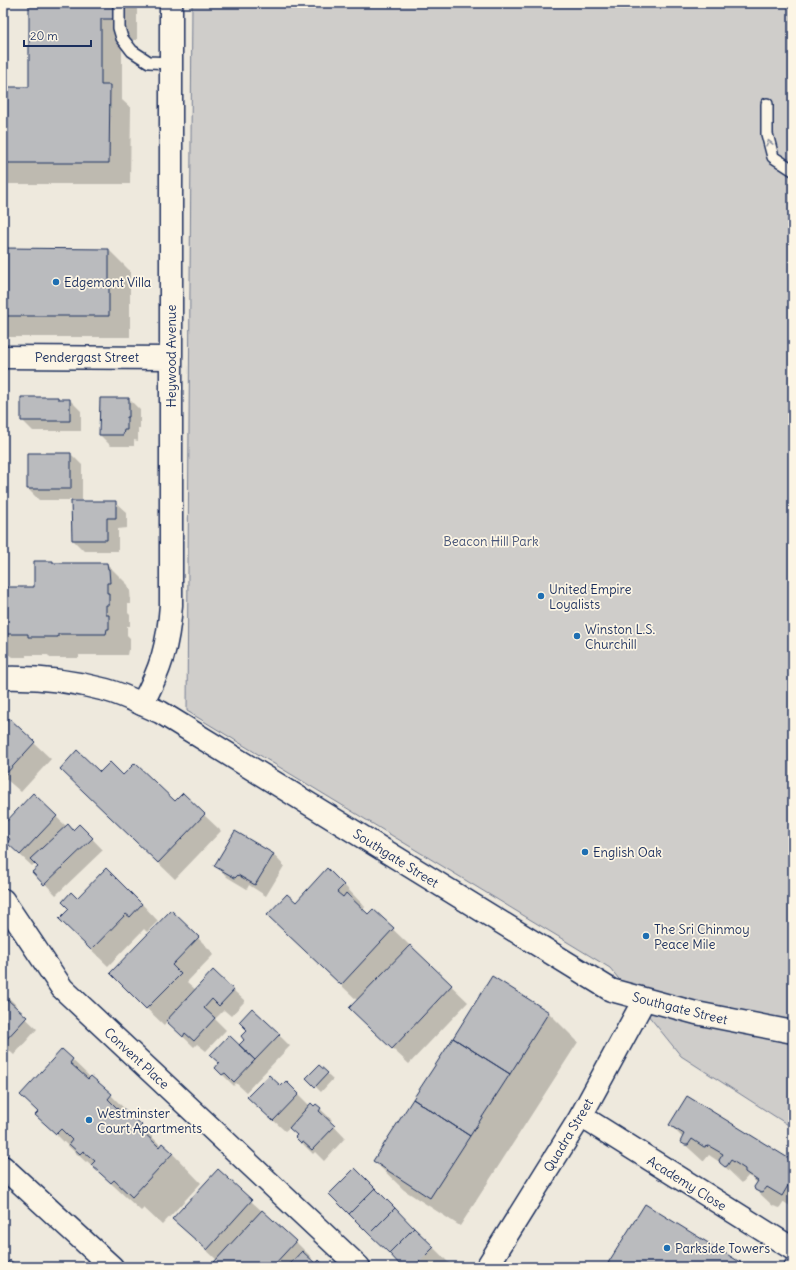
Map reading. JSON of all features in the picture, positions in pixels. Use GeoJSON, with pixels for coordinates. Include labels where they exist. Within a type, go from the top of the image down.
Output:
{"type":"FeatureCollection","features":[{"type":"Feature","properties":{"kind":"street","name":"Heywood Avenue"},"geometry":{"type":"LineString","coordinates":[[142,704],[162,661],[170,624],[171,605],[171,3]]}},
{"type":"Feature","properties":{"kind":"street","name":"Pendergast Street"},"geometry":{"type":"LineString","coordinates":[[3,357],[170,358]]}},
{"type":"Feature","properties":{"kind":"street","name":"Southgate Street"},"geometry":{"type":"LineString","coordinates":[[3,678],[29,677],[71,682],[108,690],[160,712],[611,990],[696,1013],[793,1032]]}},
{"type":"Feature","properties":{"kind":"street","name":"Convent Place"},"geometry":{"type":"LineString","coordinates":[[3,900],[62,988],[359,1267]]}},
{"type":"Feature","properties":{"kind":"street","name":"Quadra Street"},"geometry":{"type":"LineString","coordinates":[[487,1267],[581,1116],[644,1000]]}},
{"type":"Feature","properties":{"kind":"street","name":"Academy Close"},"geometry":{"type":"LineString","coordinates":[[581,1116],[793,1249]]}},
{"type":"Feature","properties":{"kind":"street"},"geometry":{"type":"LineString","coordinates":[[3,1167],[112,1267]]}},
{"type":"Feature","properties":{"kind":"lane"},"geometry":{"type":"LineString","coordinates":[[119,3],[119,28],[122,38],[132,51],[149,62],[171,63]]}},
{"type":"Feature","properties":{"kind":"lane"},"geometry":{"type":"LineString","coordinates":[[767,104],[767,134],[773,157],[793,170]]}},
{"type":"Feature","properties":{"kind":"lane"},"geometry":{"type":"LineString","coordinates":[[789,1267],[793,1261]]}},
{"type":"Feature","properties":{"kind":"green space","name":"Beacon Hill Park"},"geometry":{"type":"Polygon","coordinates":[[[192,3],[793,3],[793,1128],[681,1056],[610,968],[187,711],[192,3]]]}},
{"type":"Feature","properties":{"kind":"building"},"geometry":{"type":"Polygon","coordinates":[[[29,3],[116,3],[116,19],[101,19],[101,85],[110,85],[109,163],[3,163],[3,87],[29,87],[29,3]]]}},
{"type":"Feature","properties":{"kind":"building","name":"Edgemont Villa"},"geometry":{"type":"Polygon","coordinates":[[[3,248],[109,249],[109,316],[3,316],[3,248]]]}},
{"type":"Feature","properties":{"kind":"building"},"geometry":{"type":"Polygon","coordinates":[[[21,397],[58,397],[58,399],[70,399],[70,421],[21,421],[21,397]]]}},
{"type":"Feature","properties":{"kind":"building"},"geometry":{"type":"Polygon","coordinates":[[[100,398],[129,398],[127,430],[124,430],[123,435],[99,435],[100,398]]]}},
{"type":"Feature","properties":{"kind":"building"},"geometry":{"type":"Polygon","coordinates":[[[27,453],[71,453],[71,489],[27,489],[27,453]]]}},
{"type":"Feature","properties":{"kind":"building"},"geometry":{"type":"Polygon","coordinates":[[[71,501],[116,501],[116,518],[107,518],[107,540],[72,540],[71,501]]]}},
{"type":"Feature","properties":{"kind":"building"},"geometry":{"type":"Polygon","coordinates":[[[34,561],[53,561],[53,563],[107,563],[110,583],[107,583],[109,605],[106,605],[106,615],[109,615],[109,629],[107,629],[106,634],[58,634],[58,637],[28,637],[28,634],[5,634],[5,636],[3,636],[3,585],[5,585],[5,587],[34,587],[34,561]]]}},
{"type":"Feature","properties":{"kind":"building"},"geometry":{"type":"Polygon","coordinates":[[[9,718],[35,742],[4,776],[3,725],[9,718]]]}},
{"type":"Feature","properties":{"kind":"building"},"geometry":{"type":"Polygon","coordinates":[[[77,750],[100,772],[110,762],[123,775],[135,763],[175,801],[183,793],[205,814],[158,863],[60,769],[77,750]]]}},
{"type":"Feature","properties":{"kind":"building"},"geometry":{"type":"Polygon","coordinates":[[[33,793],[57,816],[20,855],[7,843],[10,839],[3,832],[3,825],[33,793]]]}},
{"type":"Feature","properties":{"kind":"building"},"geometry":{"type":"Polygon","coordinates":[[[68,824],[73,830],[79,824],[93,838],[44,885],[32,872],[38,867],[30,859],[68,824]]]}},
{"type":"Feature","properties":{"kind":"building"},"geometry":{"type":"Polygon","coordinates":[[[235,831],[274,854],[255,885],[238,875],[235,878],[214,866],[235,831]]]}},
{"type":"Feature","properties":{"kind":"building"},"geometry":{"type":"Polygon","coordinates":[[[106,868],[142,904],[130,917],[126,914],[91,950],[59,919],[69,909],[62,902],[71,892],[77,898],[106,868]]]}},
{"type":"Feature","properties":{"kind":"building"},"geometry":{"type":"Polygon","coordinates":[[[327,868],[344,885],[337,892],[343,897],[346,893],[368,914],[373,909],[394,928],[341,985],[267,915],[287,894],[296,902],[327,868]]]}},
{"type":"Feature","properties":{"kind":"building"},"geometry":{"type":"Polygon","coordinates":[[[171,910],[199,937],[172,965],[181,974],[146,1009],[110,973],[171,910]]]}},
{"type":"Feature","properties":{"kind":"building"},"geometry":{"type":"Polygon","coordinates":[[[410,945],[452,985],[392,1049],[349,1008],[410,945]]]}},
{"type":"Feature","properties":{"kind":"building"},"geometry":{"type":"Polygon","coordinates":[[[213,970],[234,990],[219,1006],[212,999],[204,1008],[215,1018],[194,1041],[185,1033],[183,1037],[166,1021],[213,970]]]}},
{"type":"Feature","properties":{"kind":"building"},"geometry":{"type":"Polygon","coordinates":[[[492,976],[549,1012],[510,1074],[453,1038],[492,976]]]}},
{"type":"Feature","properties":{"kind":"building"},"geometry":{"type":"Polygon","coordinates":[[[8,1000],[27,1017],[3,1043],[3,1006],[8,1000]]]}},
{"type":"Feature","properties":{"kind":"building"},"geometry":{"type":"Polygon","coordinates":[[[252,1008],[280,1034],[255,1060],[239,1045],[244,1040],[241,1036],[247,1030],[239,1022],[252,1008]]]}},
{"type":"Feature","properties":{"kind":"building"},"geometry":{"type":"Polygon","coordinates":[[[229,1035],[255,1060],[234,1082],[225,1073],[222,1075],[215,1068],[219,1063],[210,1055],[229,1035]]]}},
{"type":"Feature","properties":{"kind":"building"},"geometry":{"type":"Polygon","coordinates":[[[453,1038],[510,1074],[470,1136],[413,1099],[453,1038]]]}},
{"type":"Feature","properties":{"kind":"building","name":"Westminster Court Apartments"},"geometry":{"type":"Polygon","coordinates":[[[62,1049],[73,1059],[70,1063],[88,1079],[91,1076],[112,1094],[108,1099],[121,1112],[124,1109],[142,1125],[139,1128],[159,1147],[162,1143],[173,1153],[132,1197],[114,1180],[111,1183],[91,1165],[95,1161],[83,1151],[80,1154],[69,1144],[72,1140],[61,1129],[56,1134],[35,1115],[38,1112],[20,1095],[62,1049]]]}},
{"type":"Feature","properties":{"kind":"building"},"geometry":{"type":"Polygon","coordinates":[[[319,1065],[328,1073],[315,1087],[306,1078],[319,1065]]]}},
{"type":"Feature","properties":{"kind":"building"},"geometry":{"type":"Polygon","coordinates":[[[269,1075],[281,1086],[286,1081],[299,1094],[273,1121],[247,1097],[269,1075]]]}},
{"type":"Feature","properties":{"kind":"building"},"geometry":{"type":"Polygon","coordinates":[[[687,1096],[793,1161],[793,1177],[782,1196],[767,1187],[761,1193],[755,1190],[754,1187],[758,1181],[745,1172],[745,1169],[731,1160],[725,1167],[719,1160],[723,1154],[709,1146],[704,1147],[692,1139],[688,1145],[680,1142],[684,1134],[669,1125],[687,1096]]]}},
{"type":"Feature","properties":{"kind":"building"},"geometry":{"type":"Polygon","coordinates":[[[413,1099],[470,1136],[430,1198],[373,1161],[413,1099]]]}},
{"type":"Feature","properties":{"kind":"building"},"geometry":{"type":"Polygon","coordinates":[[[311,1103],[314,1106],[316,1104],[321,1108],[319,1111],[335,1126],[312,1150],[303,1142],[301,1143],[295,1137],[297,1135],[289,1128],[311,1103]]]}},
{"type":"Feature","properties":{"kind":"building"},"geometry":{"type":"Polygon","coordinates":[[[355,1168],[375,1188],[349,1214],[329,1194],[355,1168]]]}},
{"type":"Feature","properties":{"kind":"building"},"geometry":{"type":"Polygon","coordinates":[[[218,1169],[252,1200],[207,1250],[172,1219],[218,1169]]]}},
{"type":"Feature","properties":{"kind":"building"},"geometry":{"type":"Polygon","coordinates":[[[375,1188],[395,1208],[369,1234],[349,1214],[375,1188]]]}},
{"type":"Feature","properties":{"kind":"building","name":"Parkside Towers"},"geometry":{"type":"Polygon","coordinates":[[[645,1204],[748,1267],[614,1267],[608,1263],[645,1204]]]}},
{"type":"Feature","properties":{"kind":"building"},"geometry":{"type":"Polygon","coordinates":[[[395,1208],[414,1228],[389,1253],[369,1234],[395,1208]]]}},
{"type":"Feature","properties":{"kind":"building"},"geometry":{"type":"Polygon","coordinates":[[[262,1210],[296,1241],[272,1267],[219,1267],[214,1262],[262,1210]]]}},
{"type":"Feature","properties":{"kind":"building"},"geometry":{"type":"Polygon","coordinates":[[[414,1228],[434,1247],[414,1267],[402,1267],[389,1253],[414,1228]]]}},
{"type":"Feature","properties":{"kind":"building"},"geometry":{"type":"Polygon","coordinates":[[[302,1251],[316,1264],[319,1260],[324,1265],[321,1267],[287,1267],[302,1251]]]}},
{"type":"Feature","properties":{"kind":"building"},"geometry":{"type":"Polygon","coordinates":[[[10,1260],[18,1267],[3,1267],[10,1260]]]}},
{"type":"Feature","properties":{"kind":"place","name":"Edgemont Villa"},"geometry":{"type":"Point","coordinates":[56,282]}},
{"type":"Feature","properties":{"kind":"place","name":"United Empire Loyalists"},"geometry":{"type":"Point","coordinates":[541,596]}},
{"type":"Feature","properties":{"kind":"place","name":"Winston L.S. Churchill"},"geometry":{"type":"Point","coordinates":[577,636]}},
{"type":"Feature","properties":{"kind":"place","name":"English Oak"},"geometry":{"type":"Point","coordinates":[585,852]}},
{"type":"Feature","properties":{"kind":"place","name":"The Sri Chinmoy Peace Mile"},"geometry":{"type":"Point","coordinates":[646,936]}},
{"type":"Feature","properties":{"kind":"place","name":"Westminster Court Apartments"},"geometry":{"type":"Point","coordinates":[89,1120]}},
{"type":"Feature","properties":{"kind":"place","name":"Parkside Towers"},"geometry":{"type":"Point","coordinates":[667,1248]}}]}
